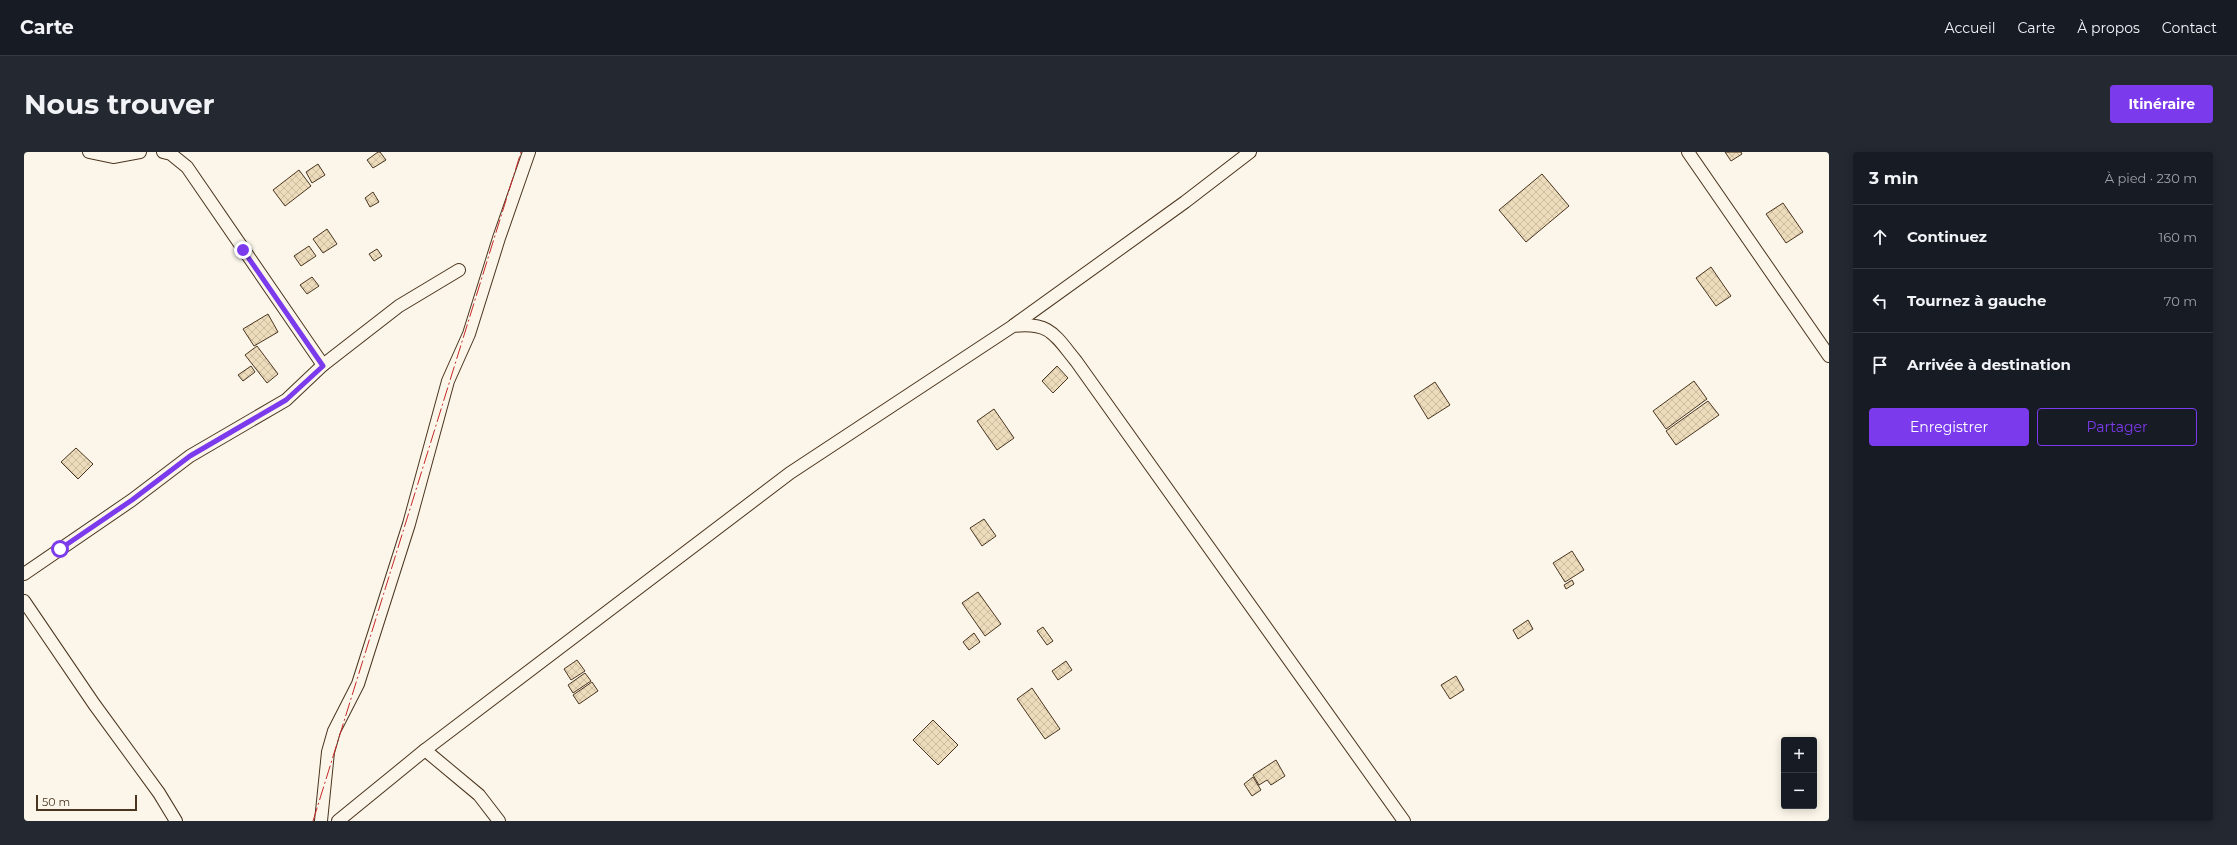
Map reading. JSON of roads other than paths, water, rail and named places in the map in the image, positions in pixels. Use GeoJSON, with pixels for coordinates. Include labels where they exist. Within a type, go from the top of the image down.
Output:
{"type":"FeatureCollection","features":[{"type":"Feature","properties":{"kind":"street"},"geometry":{"type":"LineString","coordinates":[[89,152],[113,157],[140,152]]}},
{"type":"Feature","properties":{"kind":"street"},"geometry":{"type":"LineString","coordinates":[[163,152],[171,154],[187,167],[323,366]]}},
{"type":"Feature","properties":{"kind":"street"},"geometry":{"type":"LineString","coordinates":[[322,821],[328,752],[332,738],[358,684],[409,524],[448,380],[469,334],[499,238],[529,152]]}},
{"type":"Feature","properties":{"kind":"street"},"geometry":{"type":"LineString","coordinates":[[338,821],[425,750],[790,472],[1012,326],[1185,202],[1250,152]]}},
{"type":"Feature","properties":{"kind":"street"},"geometry":{"type":"LineString","coordinates":[[1688,152],[1829,356]]}},
{"type":"Feature","properties":{"kind":"street"},"geometry":{"type":"LineString","coordinates":[[24,574],[132,500],[190,456],[286,400],[323,366],[399,306],[459,270]]}},
{"type":"Feature","properties":{"kind":"street"},"geometry":{"type":"LineString","coordinates":[[1012,326],[1031,324],[1052,331],[1062,343],[1404,821]]}},
{"type":"Feature","properties":{"kind":"street"},"geometry":{"type":"LineString","coordinates":[[24,602],[94,704],[160,793],[176,821]]}},
{"type":"Feature","properties":{"kind":"street"},"geometry":{"type":"LineString","coordinates":[[425,750],[479,795],[499,821]]}}]}
